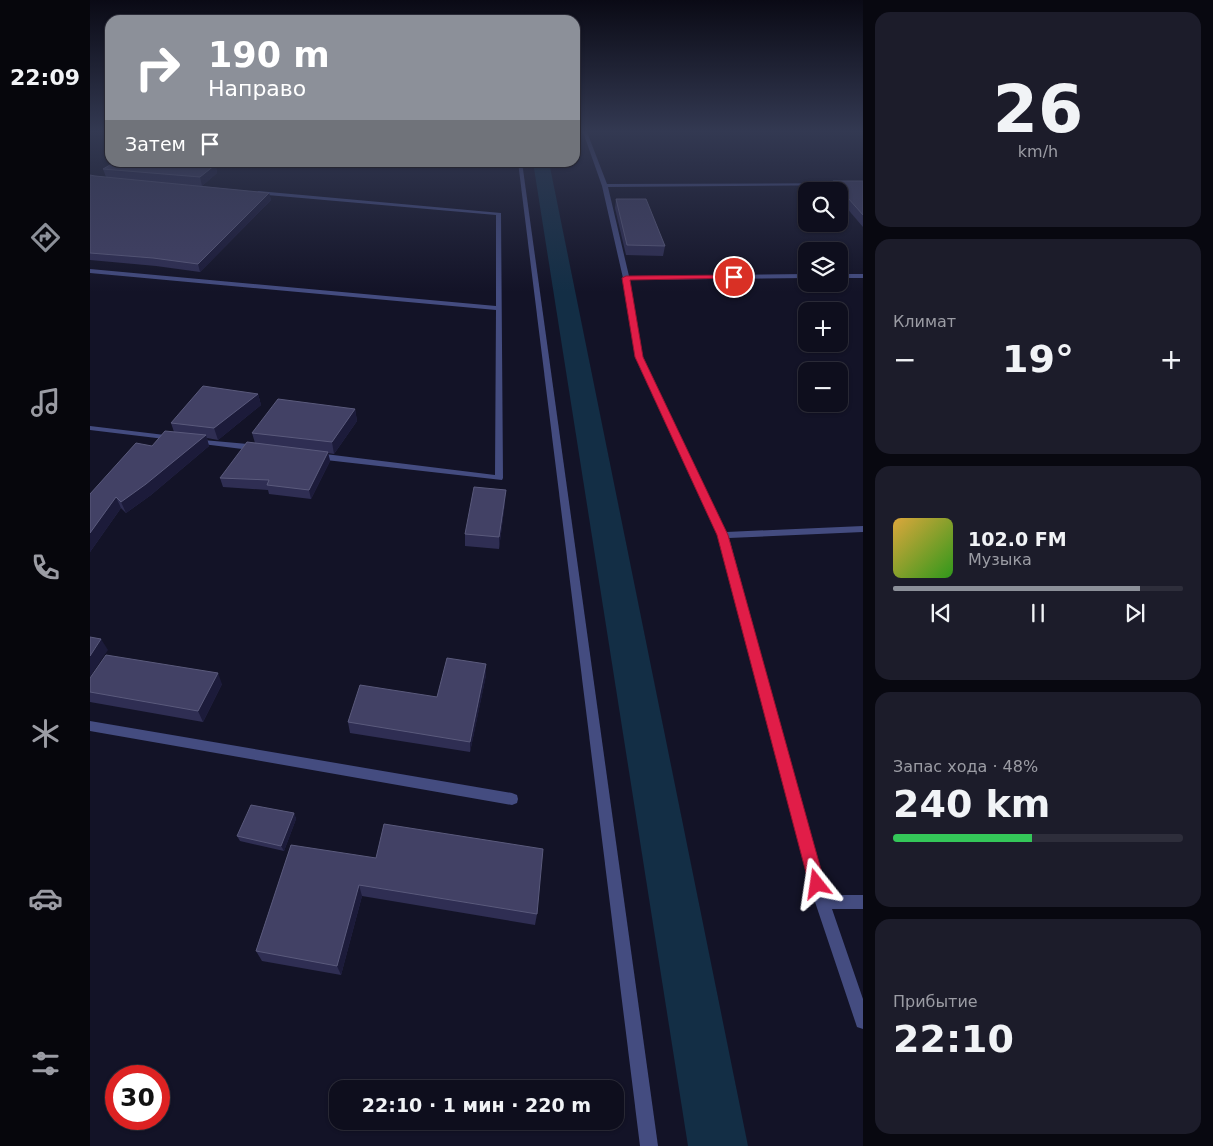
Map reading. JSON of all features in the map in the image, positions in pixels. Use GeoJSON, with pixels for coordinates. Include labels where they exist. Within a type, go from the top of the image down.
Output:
{"type":"FeatureCollection","features":[{"type":"Feature","properties":{"kind":"street"},"geometry":{"type":"LineString","coordinates":[[523,185],[649,1146]]}},
{"type":"Feature","properties":{"kind":"street"},"geometry":{"type":"LineString","coordinates":[[672,185],[605,186],[626,278],[639,357],[723,535],[822,902],[863,1021]]}},
{"type":"Feature","properties":{"kind":"street"},"geometry":{"type":"LineString","coordinates":[[256,193],[500,214],[498,308],[499,478],[304,454]]}},
{"type":"Feature","properties":{"kind":"street"},"geometry":{"type":"LineString","coordinates":[[90,272],[498,308]]}},
{"type":"Feature","properties":{"kind":"street"},"geometry":{"type":"LineString","coordinates":[[626,278],[798,276]]}},
{"type":"Feature","properties":{"kind":"street"},"geometry":{"type":"LineString","coordinates":[[848,276],[863,276]]}},
{"type":"Feature","properties":{"kind":"street"},"geometry":{"type":"LineString","coordinates":[[90,428],[265,449]]}},
{"type":"Feature","properties":{"kind":"street"},"geometry":{"type":"LineString","coordinates":[[723,535],[863,529]]}},
{"type":"Feature","properties":{"kind":"street"},"geometry":{"type":"LineString","coordinates":[[90,726],[512,799]]}},
{"type":"Feature","properties":{"kind":"street"},"geometry":{"type":"LineString","coordinates":[[822,902],[863,902]]}},
{"type":"Feature","properties":{"kind":"building"},"geometry":{"type":"Polygon","coordinates":[[[90,185],[192,185],[269,193],[198,264],[90,253],[90,185]]]}},
{"type":"Feature","properties":{"kind":"building"},"geometry":{"type":"Polygon","coordinates":[[[848,185],[863,185],[863,215],[848,198],[848,185]]]}},
{"type":"Feature","properties":{"kind":"building"},"geometry":{"type":"Polygon","coordinates":[[[616,199],[646,199],[665,246],[627,245],[616,199]]]}},
{"type":"Feature","properties":{"kind":"building"},"geometry":{"type":"Polygon","coordinates":[[[203,386],[258,394],[214,428],[171,423],[203,386]]]}},
{"type":"Feature","properties":{"kind":"building"},"geometry":{"type":"Polygon","coordinates":[[[278,399],[355,409],[332,442],[252,433],[278,399]]]}},
{"type":"Feature","properties":{"kind":"building"},"geometry":{"type":"Polygon","coordinates":[[[165,431],[206,435],[121,502],[116,497],[90,533],[90,494],[136,443],[152,446],[165,431]]]}},
{"type":"Feature","properties":{"kind":"building"},"geometry":{"type":"Polygon","coordinates":[[[247,442],[328,452],[309,490],[267,485],[269,480],[220,478],[247,442]]]}},
{"type":"Feature","properties":{"kind":"building"},"geometry":{"type":"Polygon","coordinates":[[[474,487],[506,490],[499,537],[465,534],[474,487]]]}},
{"type":"Feature","properties":{"kind":"building"},"geometry":{"type":"Polygon","coordinates":[[[90,637],[101,639],[90,656],[90,637]]]}},
{"type":"Feature","properties":{"kind":"building"},"geometry":{"type":"Polygon","coordinates":[[[106,655],[218,673],[198,711],[90,692],[90,678],[106,655]]]}},
{"type":"Feature","properties":{"kind":"building"},"geometry":{"type":"Polygon","coordinates":[[[447,658],[486,664],[470,742],[348,722],[360,685],[437,697],[447,658]]]}},
{"type":"Feature","properties":{"kind":"building"},"geometry":{"type":"Polygon","coordinates":[[[251,805],[294,813],[281,846],[237,836],[251,805]]]}},
{"type":"Feature","properties":{"kind":"building"},"geometry":{"type":"Polygon","coordinates":[[[384,824],[543,849],[537,914],[359,885],[337,966],[256,951],[291,845],[376,858],[384,824]]]}},
{"type":"Feature","properties":{"kind":"waterway"},"geometry":{"type":"LineString","coordinates":[[545,185],[718,1146]]}},
{"type":"Feature","properties":{"kind":"route"},"geometry":{"type":"LineString","coordinates":[[734,277],[626,278],[639,357],[723,535],[817,884]]}}]}
